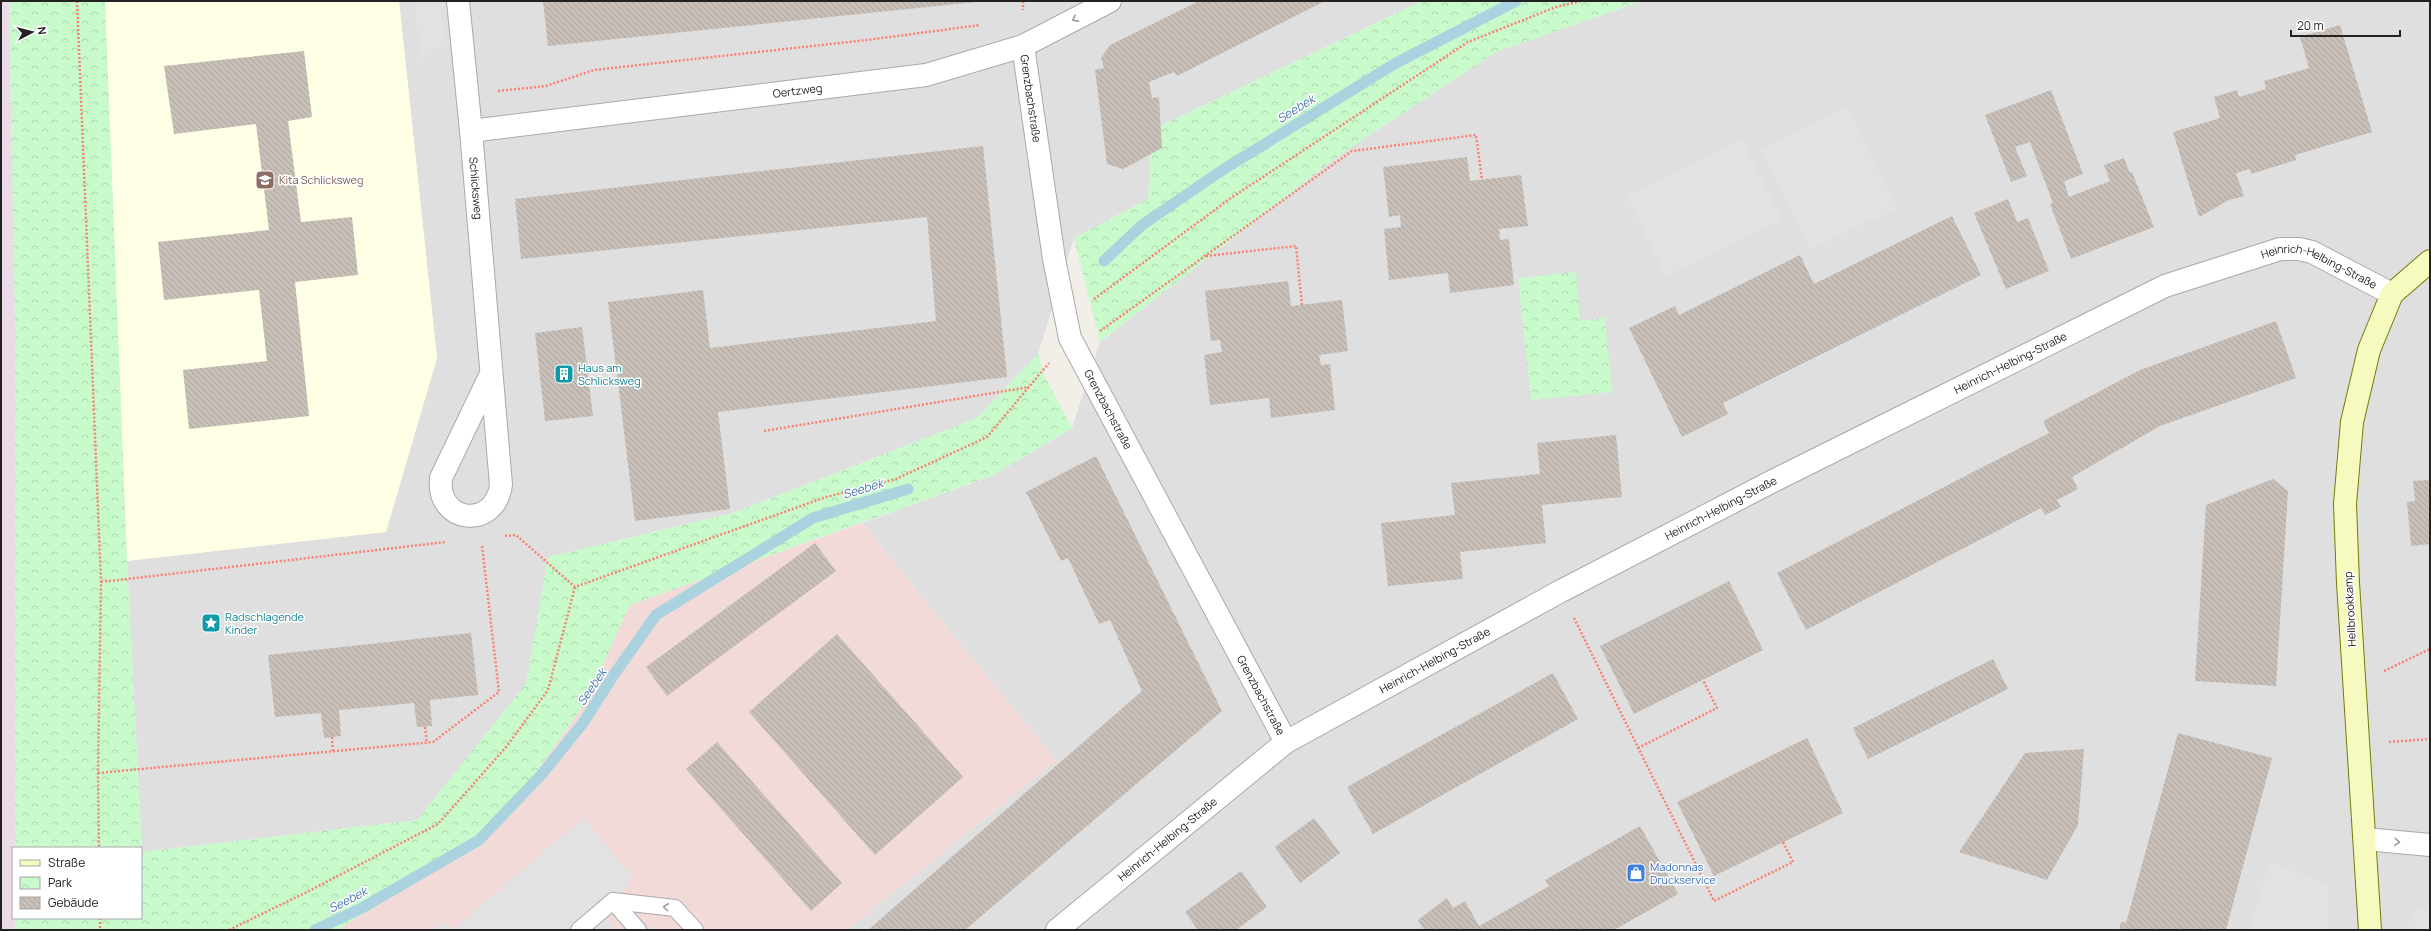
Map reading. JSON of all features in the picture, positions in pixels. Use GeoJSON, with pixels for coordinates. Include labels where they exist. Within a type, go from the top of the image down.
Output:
{"type":"FeatureCollection","features":[{"type":"Feature","properties":{"kind":"street","name":"Schlicksweg"},"geometry":{"type":"LineString","coordinates":[[458,1],[468,94],[500,492],[497,500],[485,512],[478,516],[463,516],[450,509],[445,502],[441,495],[441,478],[490,376]]}},
{"type":"Feature","properties":{"kind":"street","name":"Oertzweg"},"geometry":{"type":"LineString","coordinates":[[471,131],[926,76],[1023,46],[1110,1]]}},
{"type":"Feature","properties":{"kind":"street","name":"Grenzbachstraße"},"geometry":{"type":"LineString","coordinates":[[1023,46],[1054,259],[1070,338],[1286,742]]}},
{"type":"Feature","properties":{"kind":"street","name":"Heinrich-Helbing-Straße"},"geometry":{"type":"LineString","coordinates":[[1057,930],[1286,742],[1561,591],[1771,482],[2165,286],[2280,249],[2299,248],[2312,252],[2392,294],[2430,261]]}},
{"type":"Feature","properties":{"kind":"street","name":"Hellbrookkamp"},"geometry":{"type":"LineString","coordinates":[[2370,930],[2354,686],[2345,504],[2352,422],[2369,350],[2392,294]]}},
{"type":"Feature","properties":{"kind":"street"},"geometry":{"type":"LineString","coordinates":[[2365,839],[2430,844]]}},
{"type":"Feature","properties":{"kind":"lane"},"geometry":{"type":"LineString","coordinates":[[612,901],[638,930]]}},
{"type":"Feature","properties":{"kind":"lane"},"geometry":{"type":"LineString","coordinates":[[578,930],[612,901],[675,908],[695,930]]}},
{"type":"Feature","properties":{"kind":"path"},"geometry":{"type":"LineString","coordinates":[[77,1],[101,582],[98,774],[99,847]]}},
{"type":"Feature","properties":{"kind":"path"},"geometry":{"type":"LineString","coordinates":[[1147,258],[1231,198],[1468,42],[1556,7],[1581,1]]}},
{"type":"Feature","properties":{"kind":"path"},"geometry":{"type":"LineString","coordinates":[[468,94],[546,86],[594,70],[868,40],[985,24]]}},
{"type":"Feature","properties":{"kind":"path"},"geometry":{"type":"LineString","coordinates":[[1076,348],[1352,151],[1476,135],[1482,180]]}},
{"type":"Feature","properties":{"kind":"path"},"geometry":{"type":"LineString","coordinates":[[1206,256],[1296,246],[1302,305]]}},
{"type":"Feature","properties":{"kind":"path"},"geometry":{"type":"LineString","coordinates":[[575,587],[826,497],[896,480],[987,437],[1029,387],[764,431]]}},
{"type":"Feature","properties":{"kind":"path"},"geometry":{"type":"LineString","coordinates":[[502,536],[516,535],[575,587]]}},
{"type":"Feature","properties":{"kind":"path"},"geometry":{"type":"LineString","coordinates":[[98,774],[433,742],[499,692],[482,538]]}},
{"type":"Feature","properties":{"kind":"path"},"geometry":{"type":"LineString","coordinates":[[101,582],[450,542]]}},
{"type":"Feature","properties":{"kind":"path"},"geometry":{"type":"LineString","coordinates":[[229,930],[305,893],[438,824],[507,746],[548,690],[575,587]]}},
{"type":"Feature","properties":{"kind":"path"},"geometry":{"type":"LineString","coordinates":[[1561,591],[1714,901],[1793,862],[1783,842]]}},
{"type":"Feature","properties":{"kind":"path"},"geometry":{"type":"LineString","coordinates":[[2354,686],[2430,649]]}},
{"type":"Feature","properties":{"kind":"path"},"geometry":{"type":"LineString","coordinates":[[1638,748],[1717,708],[1703,680]]}},
{"type":"Feature","properties":{"kind":"path"},"geometry":{"type":"LineString","coordinates":[[425,727],[427,743]]}},
{"type":"Feature","properties":{"kind":"path"},"geometry":{"type":"LineString","coordinates":[[332,737],[333,752]]}},
{"type":"Feature","properties":{"kind":"path"},"geometry":{"type":"LineString","coordinates":[[2359,744],[2430,739]]}},
{"type":"Feature","properties":{"kind":"path"},"geometry":{"type":"LineString","coordinates":[[100,919],[100,930]]}},
{"type":"Feature","properties":{"kind":"shaded area"},"geometry":{"type":"Polygon","coordinates":[[[1,1],[9,1],[15,323],[15,847],[12,847],[12,919],[15,919],[15,930],[1,930],[1,1]]]}},
{"type":"Feature","properties":{"kind":"shaded area","name":"Kita Schlicksweg"},"geometry":{"type":"Polygon","coordinates":[[[105,1],[399,1],[437,358],[386,532],[127,561],[105,1]]]}},
{"type":"Feature","properties":{"kind":"shaded area"},"geometry":{"type":"Polygon","coordinates":[[[399,1],[1422,1],[1152,130],[1148,199],[1074,238],[1038,354],[977,418],[733,513],[548,557],[527,684],[417,820],[142,852],[127,561],[386,531],[437,358],[399,1]]]}},
{"type":"Feature","properties":{"kind":"shaded area"},"geometry":{"type":"Polygon","coordinates":[[[414,1],[439,1],[444,42],[421,61],[414,1]]]}},
{"type":"Feature","properties":{"kind":"shaded area"},"geometry":{"type":"Polygon","coordinates":[[[1642,1],[2430,1],[2430,930],[847,930],[1056,761],[862,523],[992,476],[1072,428],[1100,342],[1342,153],[1496,52],[1642,1]]]}},
{"type":"Feature","properties":{"kind":"shaded area"},"geometry":{"type":"Polygon","coordinates":[[[1847,107],[1897,208],[1810,250],[1761,149],[1847,107]]]}},
{"type":"Feature","properties":{"kind":"shaded area"},"geometry":{"type":"Polygon","coordinates":[[[1742,139],[1782,220],[1666,276],[1627,197],[1742,139]]]}},
{"type":"Feature","properties":{"kind":"shaded area"},"geometry":{"type":"Polygon","coordinates":[[[862,523],[1056,761],[847,930],[337,930],[492,834],[586,702],[629,605],[862,523]]]}},
{"type":"Feature","properties":{"kind":"shaded area"},"geometry":{"type":"Polygon","coordinates":[[[583,818],[633,877],[607,916],[614,930],[452,930],[583,818]]]}},
{"type":"Feature","properties":{"kind":"shaded area"},"geometry":{"type":"Polygon","coordinates":[[[2269,861],[2327,885],[2329,930],[2250,930],[2269,861]]]}},
{"type":"Feature","properties":{"kind":"shaded area"},"geometry":{"type":"Polygon","coordinates":[[[2430,906],[2430,930],[2415,930],[2414,907],[2430,906]]]}},
{"type":"Feature","properties":{"kind":"shaded area"},"geometry":{"type":"Polygon","coordinates":[[[443,921],[452,930],[432,930],[443,921]]]}},
{"type":"Feature","properties":{"kind":"green space"},"geometry":{"type":"Polygon","coordinates":[[[9,1],[105,1],[127,561],[142,847],[15,847],[15,323],[9,1]]]}},
{"type":"Feature","properties":{"kind":"green space"},"geometry":{"type":"Polygon","coordinates":[[[1422,1],[1642,1],[1496,52],[1342,153],[1100,342],[1074,238],[1148,199],[1152,130],[1422,1]]]}},
{"type":"Feature","properties":{"kind":"green space"},"geometry":{"type":"Polygon","coordinates":[[[1576,272],[1580,321],[1605,318],[1612,392],[1531,400],[1518,278],[1576,272]]]}},
{"type":"Feature","properties":{"kind":"green space"},"geometry":{"type":"Polygon","coordinates":[[[1038,354],[1046,379],[1072,428],[992,476],[630,605],[586,702],[492,834],[337,930],[15,930],[15,919],[142,919],[142,852],[417,820],[526,684],[548,557],[733,513],[977,418],[1038,354]]]}},
{"type":"Feature","properties":{"kind":"building"},"geometry":{"type":"Polygon","coordinates":[[[543,1],[975,1],[976,2],[548,46],[543,1]]]}},
{"type":"Feature","properties":{"kind":"building"},"geometry":{"type":"Polygon","coordinates":[[[1199,1],[1325,1],[1177,76],[1174,72],[1149,82],[1152,98],[1159,97],[1162,148],[1123,169],[1107,164],[1095,70],[1104,68],[1101,58],[1110,45],[1199,1]]]}},
{"type":"Feature","properties":{"kind":"building"},"geometry":{"type":"Polygon","coordinates":[[[2340,25],[2372,132],[2295,155],[2296,160],[2251,174],[2250,169],[2236,173],[2244,196],[2229,200],[2199,217],[2173,132],[2220,118],[2214,97],[2237,90],[2239,97],[2266,89],[2264,81],[2309,68],[2300,37],[2340,25]]]}},
{"type":"Feature","properties":{"kind":"building"},"geometry":{"type":"Polygon","coordinates":[[[304,51],[312,117],[288,121],[301,222],[352,217],[358,275],[295,282],[309,416],[189,429],[183,370],[267,361],[259,290],[164,300],[158,242],[269,230],[256,124],[174,134],[164,66],[304,51]]]}},
{"type":"Feature","properties":{"kind":"building"},"geometry":{"type":"Polygon","coordinates":[[[2051,90],[2083,174],[2064,181],[2069,197],[2110,181],[2104,165],[2124,158],[2130,173],[2132,172],[2154,227],[2071,259],[2050,204],[2053,203],[2030,142],[2015,147],[2027,176],[2011,182],[1985,115],[2051,90]]]}},
{"type":"Feature","properties":{"kind":"building"},"geometry":{"type":"Polygon","coordinates":[[[983,146],[1007,377],[718,412],[730,509],[635,521],[608,302],[703,290],[710,348],[936,321],[927,217],[521,259],[515,199],[983,146]]]}},
{"type":"Feature","properties":{"kind":"building"},"geometry":{"type":"Polygon","coordinates":[[[1467,157],[1470,181],[1521,175],[1528,226],[1499,229],[1500,240],[1509,239],[1514,285],[1450,293],[1448,273],[1389,280],[1384,229],[1401,227],[1400,215],[1389,217],[1383,167],[1467,157]]]}},
{"type":"Feature","properties":{"kind":"building"},"geometry":{"type":"Polygon","coordinates":[[[2008,199],[2017,222],[2028,218],[2049,271],[2006,289],[1974,213],[2008,199]]]}},
{"type":"Feature","properties":{"kind":"building"},"geometry":{"type":"Polygon","coordinates":[[[1952,216],[1981,275],[1723,403],[1728,414],[1682,437],[1629,328],[1675,306],[1679,315],[1800,255],[1814,284],[1952,216]]]}},
{"type":"Feature","properties":{"kind":"building"},"geometry":{"type":"Polygon","coordinates":[[[1288,281],[1291,306],[1342,300],[1348,351],[1319,355],[1321,365],[1330,364],[1335,410],[1271,418],[1269,398],[1210,405],[1204,355],[1222,352],[1220,340],[1211,341],[1205,291],[1288,281]]]}},
{"type":"Feature","properties":{"kind":"building"},"geometry":{"type":"Polygon","coordinates":[[[2276,321],[2296,378],[2160,426],[2072,477],[2078,489],[2057,500],[2061,507],[2045,515],[2041,508],[1806,630],[1777,573],[2049,433],[2043,421],[2140,370],[2276,321]]]}},
{"type":"Feature","properties":{"kind":"building","name":"Haus am Schlicksweg"},"geometry":{"type":"Polygon","coordinates":[[[582,327],[593,416],[545,421],[535,333],[582,327]]]}},
{"type":"Feature","properties":{"kind":"building"},"geometry":{"type":"Polygon","coordinates":[[[1616,435],[1622,497],[1542,505],[1546,543],[1460,552],[1463,579],[1388,586],[1381,523],[1455,515],[1451,483],[1540,474],[1537,443],[1616,435]]]}},
{"type":"Feature","properties":{"kind":"building"},"geometry":{"type":"Polygon","coordinates":[[[1096,456],[1222,711],[965,930],[868,930],[1142,691],[1110,620],[1099,624],[1068,558],[1061,561],[1026,492],[1096,456]]]}},
{"type":"Feature","properties":{"kind":"building"},"geometry":{"type":"Polygon","coordinates":[[[2273,479],[2288,491],[2276,686],[2195,681],[2206,505],[2273,479]]]}},
{"type":"Feature","properties":{"kind":"building"},"geometry":{"type":"Polygon","coordinates":[[[2430,480],[2430,544],[2411,546],[2407,502],[2415,501],[2413,481],[2430,480]]]}},
{"type":"Feature","properties":{"kind":"building"},"geometry":{"type":"Polygon","coordinates":[[[815,543],[836,571],[667,696],[646,667],[815,543]]]}},
{"type":"Feature","properties":{"kind":"building"},"geometry":{"type":"Polygon","coordinates":[[[1729,581],[1763,650],[1634,714],[1600,646],[1729,581]]]}},
{"type":"Feature","properties":{"kind":"building"},"geometry":{"type":"Polygon","coordinates":[[[471,633],[478,695],[430,700],[432,726],[417,727],[414,703],[339,710],[341,736],[324,738],[321,713],[275,717],[268,655],[471,633]]]}},
{"type":"Feature","properties":{"kind":"building"},"geometry":{"type":"Polygon","coordinates":[[[837,634],[963,777],[875,855],[749,712],[837,634]]]}},
{"type":"Feature","properties":{"kind":"building"},"geometry":{"type":"Polygon","coordinates":[[[1993,659],[2008,689],[1868,759],[1853,728],[1993,659]]]}},
{"type":"Feature","properties":{"kind":"building"},"geometry":{"type":"Polygon","coordinates":[[[1553,673],[1578,719],[1373,834],[1347,787],[1553,673]]]}},
{"type":"Feature","properties":{"kind":"building"},"geometry":{"type":"Polygon","coordinates":[[[2178,733],[2272,758],[2226,930],[2119,930],[2121,922],[2126,923],[2178,733]]]}},
{"type":"Feature","properties":{"kind":"building"},"geometry":{"type":"Polygon","coordinates":[[[1807,738],[1843,813],[1714,876],[1677,802],[1807,738]]]}},
{"type":"Feature","properties":{"kind":"building"},"geometry":{"type":"Polygon","coordinates":[[[717,742],[842,883],[811,911],[686,769],[717,742]]]}},
{"type":"Feature","properties":{"kind":"building"},"geometry":{"type":"Polygon","coordinates":[[[2084,749],[2078,825],[2047,880],[1959,852],[2025,753],[2084,749]]]}},
{"type":"Feature","properties":{"kind":"building"},"geometry":{"type":"Polygon","coordinates":[[[1314,818],[1340,853],[1300,883],[1275,847],[1314,818]]]}},
{"type":"Feature","properties":{"kind":"building"},"geometry":{"type":"Polygon","coordinates":[[[1640,826],[1678,894],[1614,930],[1424,930],[1418,920],[1447,898],[1453,908],[1465,901],[1479,926],[1549,886],[1545,880],[1640,826]]]}},
{"type":"Feature","properties":{"kind":"building"},"geometry":{"type":"Polygon","coordinates":[[[1241,871],[1267,907],[1236,930],[1198,930],[1185,912],[1241,871]]]}},
{"type":"Feature","properties":{"kind":"waterway","name":"Seebek"},"geometry":{"type":"LineString","coordinates":[[1104,261],[1142,225],[1224,169],[1396,63],[1516,1]]}},
{"type":"Feature","properties":{"kind":"waterway","name":"Seebek"},"geometry":{"type":"LineString","coordinates":[[315,930],[362,908],[479,840],[542,774],[583,723],[615,673],[656,615],[813,518],[908,489]]}},
{"type":"Feature","properties":{"kind":"place","name":"Kita Schlicksweg"},"geometry":{"type":"Point","coordinates":[265,180]}},
{"type":"Feature","properties":{"kind":"place","name":"Haus am Schlicksweg"},"geometry":{"type":"Point","coordinates":[564,374]}},
{"type":"Feature","properties":{"kind":"place","name":"Radschlagende Kinder"},"geometry":{"type":"Point","coordinates":[211,623]}},
{"type":"Feature","properties":{"kind":"place","name":"Madonnas Druckservice"},"geometry":{"type":"Point","coordinates":[1636,873]}}]}
